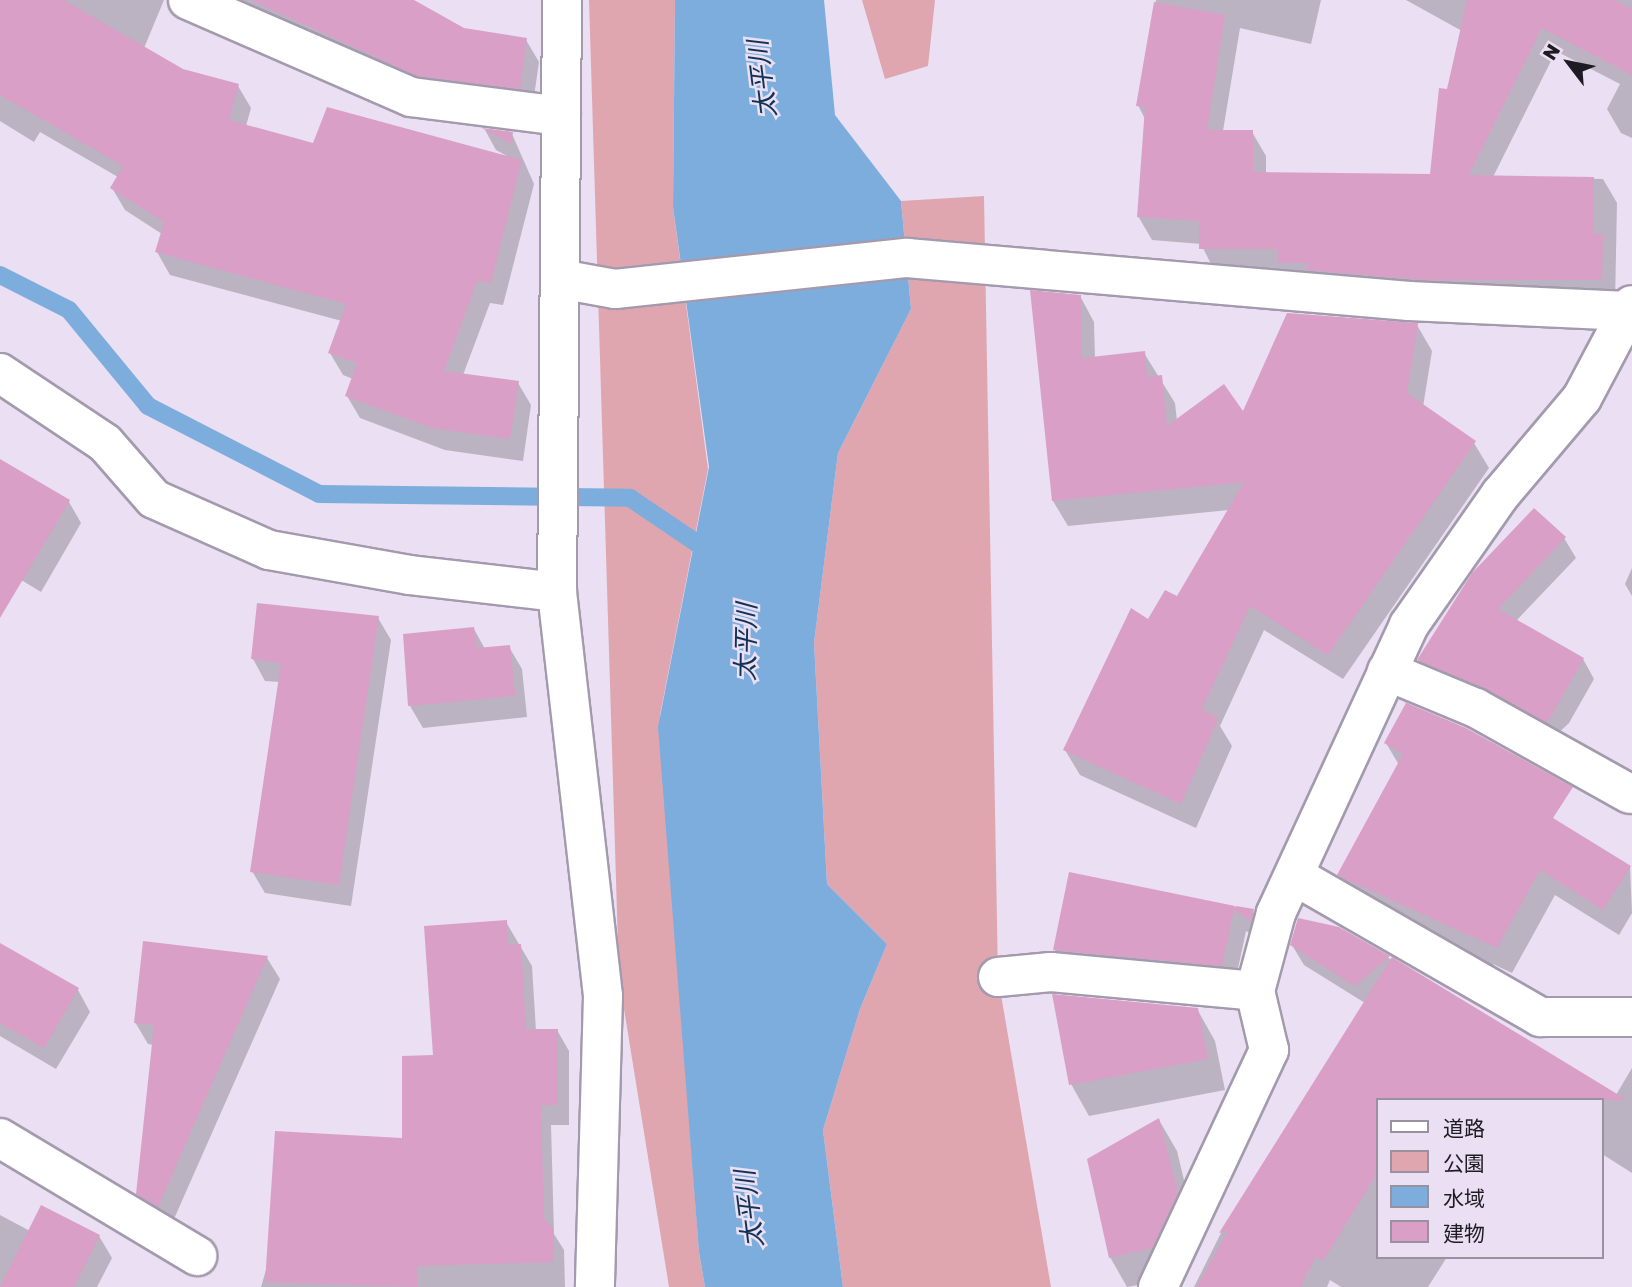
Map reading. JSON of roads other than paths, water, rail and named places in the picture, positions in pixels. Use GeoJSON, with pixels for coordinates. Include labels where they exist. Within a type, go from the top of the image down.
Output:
{"type":"FeatureCollection","features":[{"type":"Feature","properties":{"kind":"street"},"geometry":{"type":"LineString","coordinates":[[188,0],[411,97],[561,116]]}},
{"type":"Feature","properties":{"kind":"street"},"geometry":{"type":"LineString","coordinates":[[562,0],[557,592],[603,996],[595,1287]]}},
{"type":"Feature","properties":{"kind":"street"},"geometry":{"type":"LineString","coordinates":[[560,279],[615,289],[906,258],[1409,301],[1630,308],[1582,398],[1500,495],[1409,625],[1276,913],[1255,991],[1269,1050],[1158,1287]]}},
{"type":"Feature","properties":{"kind":"street"},"geometry":{"type":"LineString","coordinates":[[0,373],[106,443],[154,499],[269,550],[410,575],[557,592]]}},
{"type":"Feature","properties":{"kind":"street"},"geometry":{"type":"LineString","coordinates":[[1387,671],[1476,708],[1630,794]]}},
{"type":"Feature","properties":{"kind":"street"},"geometry":{"type":"LineString","coordinates":[[1294,876],[1540,1017],[1632,1017]]}},
{"type":"Feature","properties":{"kind":"street"},"geometry":{"type":"LineString","coordinates":[[998,977],[1051,972],[1255,991]]}},
{"type":"Feature","properties":{"kind":"street"},"geometry":{"type":"LineString","coordinates":[[0,1138],[197,1256]]}},
{"type":"Feature","properties":{"kind":"water","name":"太平川"},"geometry":{"type":"Polygon","coordinates":[[[675,0],[824,0],[835,115],[901,201],[911,309],[838,453],[814,643],[827,884],[887,944],[860,1009],[823,1130],[843,1287],[705,1287],[699,1252],[658,727],[709,467],[673,207],[675,0]]]}},
{"type":"Feature","properties":{"kind":"waterway"},"geometry":{"type":"LineString","coordinates":[[0,275],[69,310],[148,406],[319,494],[630,498],[713,554]]}}]}
